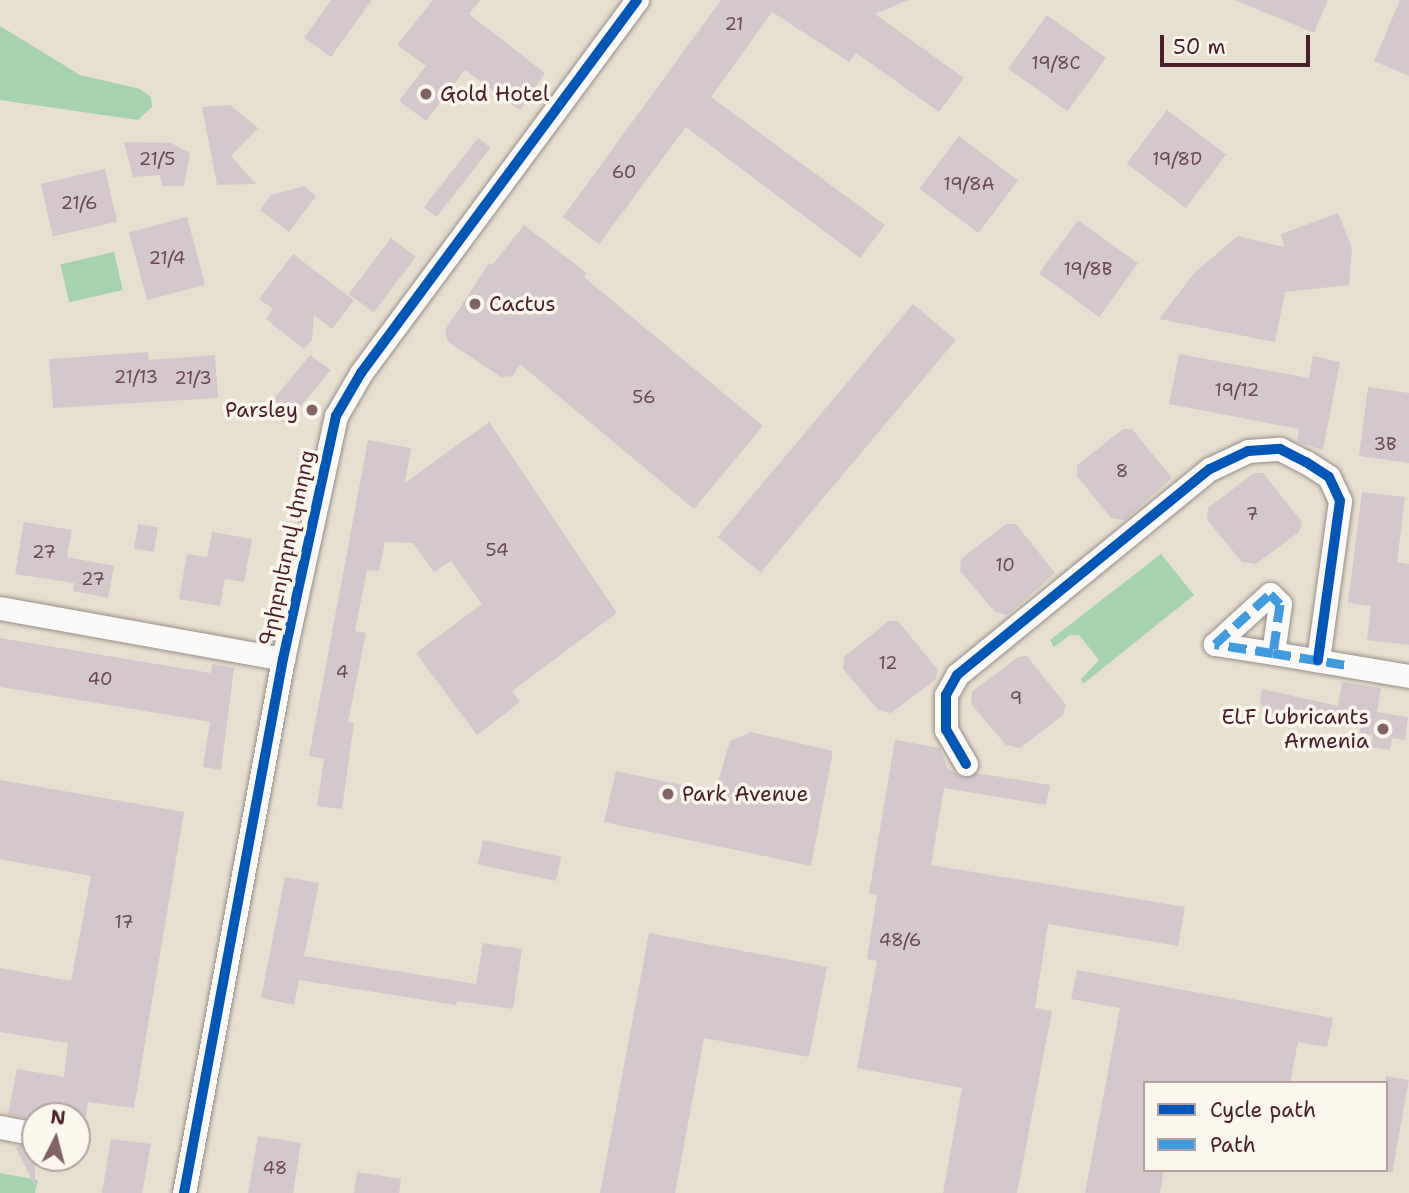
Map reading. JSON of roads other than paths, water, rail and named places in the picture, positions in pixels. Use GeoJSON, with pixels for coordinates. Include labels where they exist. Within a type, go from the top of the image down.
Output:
{"type":"FeatureCollection","features":[{"type":"Feature","properties":{"kind":"street","name":"Գրիբոյեդով փողոց"},"geometry":{"type":"LineString","coordinates":[[173,1193],[326,414],[353,369],[623,0]]}},
{"type":"Feature","properties":{"kind":"street","name":"Գրիբոյեդով փողոց"},"geometry":{"type":"LineString","coordinates":[[184,1193],[278,659],[336,416],[361,373],[637,0]]}},
{"type":"Feature","properties":{"kind":"street"},"geometry":{"type":"LineString","coordinates":[[966,764],[946,730],[946,695],[957,675],[1210,469],[1248,451],[1280,449],[1306,462],[1329,477],[1340,501],[1318,660]]}},
{"type":"Feature","properties":{"kind":"street"},"geometry":{"type":"LineString","coordinates":[[0,608],[278,659]]}},
{"type":"Feature","properties":{"kind":"street"},"geometry":{"type":"LineString","coordinates":[[1273,653],[1409,676]]}},
{"type":"Feature","properties":{"kind":"street"},"geometry":{"type":"LineString","coordinates":[[0,1127],[21,1131]]}},
{"type":"Feature","properties":{"kind":"place","name":"Gold Hotel"},"geometry":{"type":"Point","coordinates":[426,94]}},
{"type":"Feature","properties":{"kind":"place","name":"Cactus"},"geometry":{"type":"Point","coordinates":[475,304]}},
{"type":"Feature","properties":{"kind":"place","name":"Parsley"},"geometry":{"type":"Point","coordinates":[312,410]}},
{"type":"Feature","properties":{"kind":"place","name":"ELF Lubricants Armenia"},"geometry":{"type":"Point","coordinates":[1383,729]}},
{"type":"Feature","properties":{"kind":"place","name":"Park Avenue"},"geometry":{"type":"Point","coordinates":[668,794]}}]}
